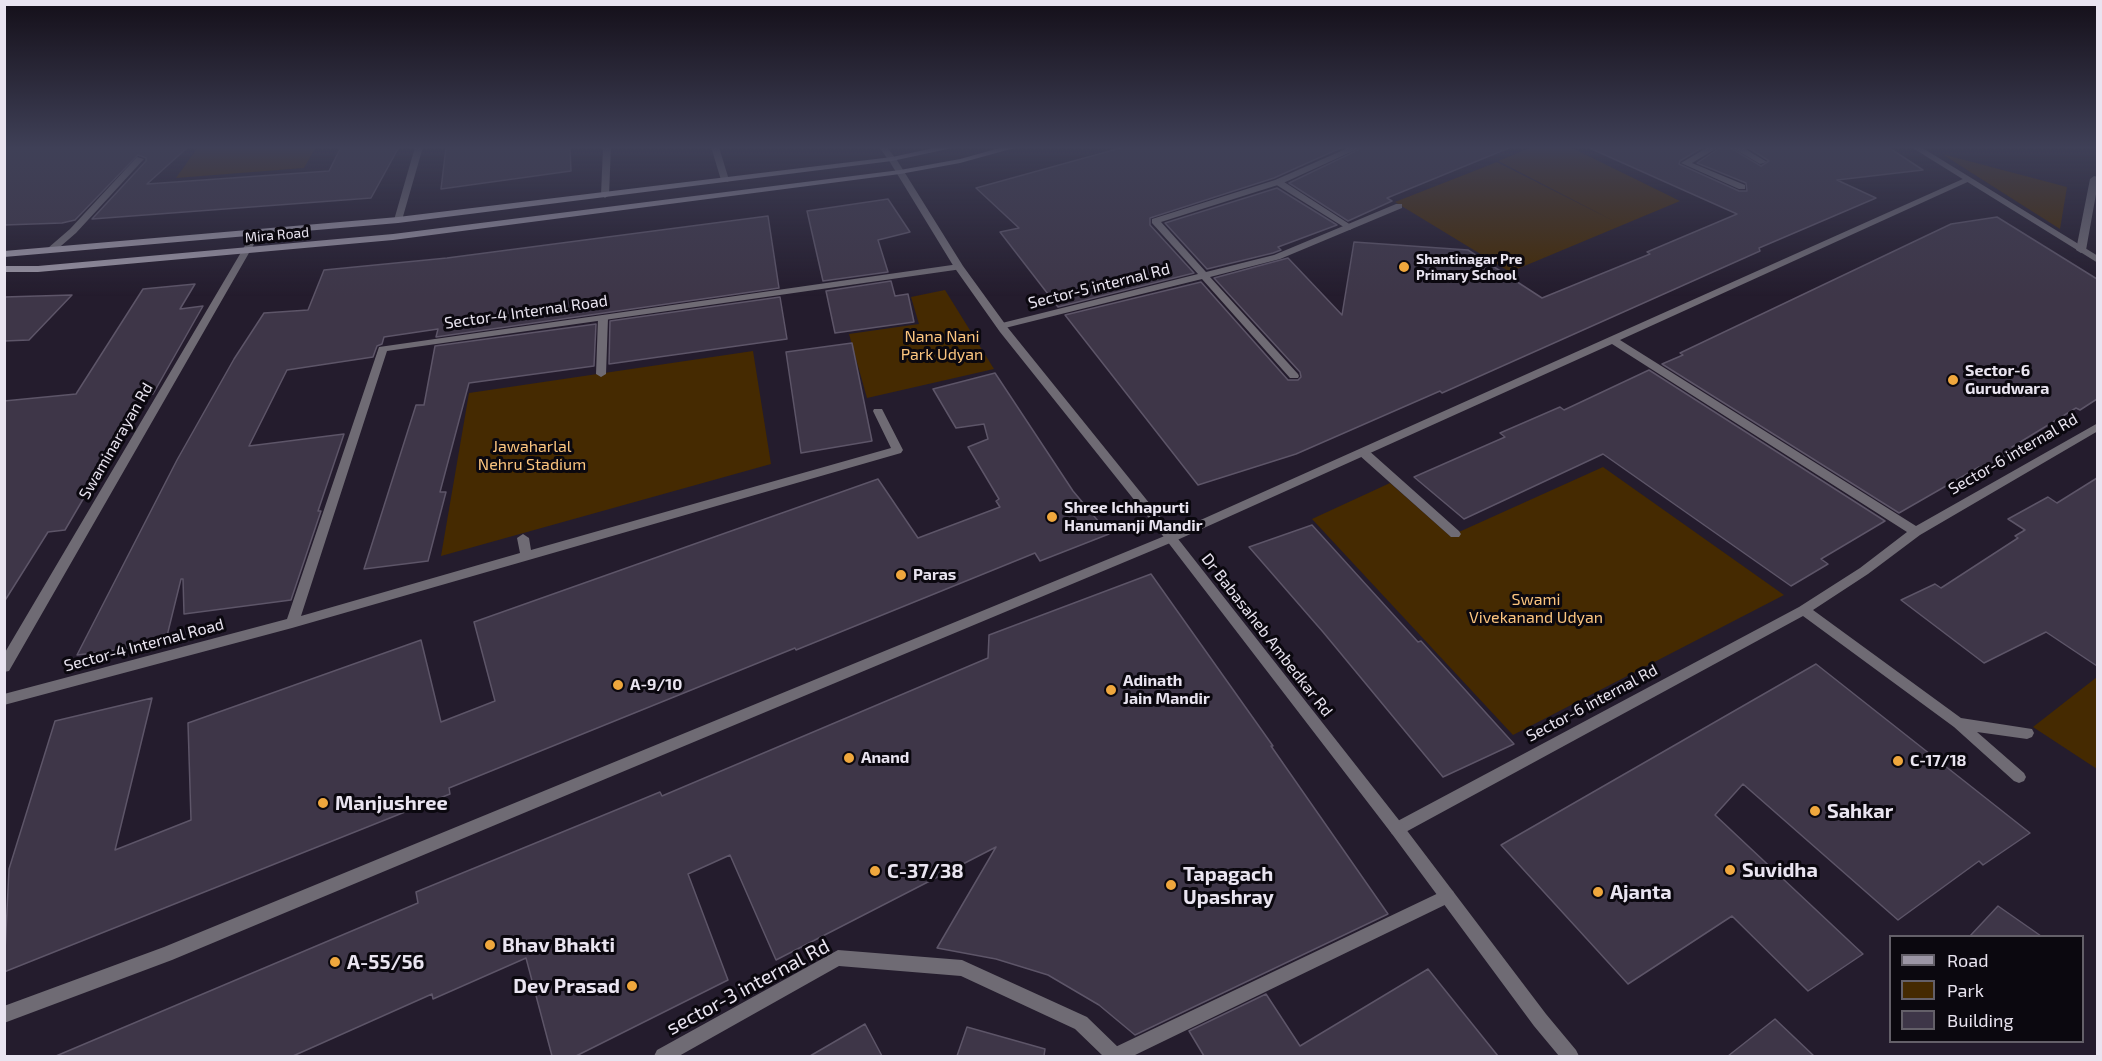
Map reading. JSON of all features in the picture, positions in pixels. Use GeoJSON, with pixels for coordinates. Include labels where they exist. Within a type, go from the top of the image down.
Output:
{"type":"FeatureCollection","features":[{"type":"Feature","properties":{"kind":"main road","name":"Mira Road"},"geometry":{"type":"LineString","coordinates":[[4,254],[398,220],[592,197]]}},
{"type":"Feature","properties":{"kind":"main road","name":"Mira Road"},"geometry":{"type":"LineString","coordinates":[[4,269],[38,269],[440,232],[712,197]]}},
{"type":"Feature","properties":{"kind":"street"},"geometry":{"type":"LineString","coordinates":[[51,250],[73,231],[105,197]]}},
{"type":"Feature","properties":{"kind":"street"},"geometry":{"type":"LineString","coordinates":[[398,220],[405,197]]}},
{"type":"Feature","properties":{"kind":"street","name":"Dr Babasaheb Ambedkar Rd"},"geometry":{"type":"LineString","coordinates":[[915,197],[959,267],[1001,326],[1171,538],[1397,829],[1539,1020],[1570,1056]]}},
{"type":"Feature","properties":{"kind":"street","name":"Sector-5 internal Rd"},"geometry":{"type":"LineString","coordinates":[[1232,197],[1155,221],[1294,376]]}},
{"type":"Feature","properties":{"kind":"street"},"geometry":{"type":"LineString","coordinates":[[1301,197],[1350,227]]}},
{"type":"Feature","properties":{"kind":"street"},"geometry":{"type":"LineString","coordinates":[[4,1015],[166,954],[1171,538],[1932,197]]}},
{"type":"Feature","properties":{"kind":"street"},"geometry":{"type":"LineString","coordinates":[[1995,197],[2097,260]]}},
{"type":"Feature","properties":{"kind":"street"},"geometry":{"type":"LineString","coordinates":[[2081,250],[2092,197]]}},
{"type":"Feature","properties":{"kind":"street","name":"Sector-5 internal Rd"},"geometry":{"type":"LineString","coordinates":[[1001,326],[1277,257],[1399,206]]}},
{"type":"Feature","properties":{"kind":"street","name":"Swaminarayan Rd"},"geometry":{"type":"LineString","coordinates":[[4,667],[256,232]]}},
{"type":"Feature","properties":{"kind":"street","name":"Sector-4 Internal Road"},"geometry":{"type":"LineString","coordinates":[[292,622],[383,349],[959,267]]}},
{"type":"Feature","properties":{"kind":"street"},"geometry":{"type":"LineString","coordinates":[[602,374],[603,318]]}},
{"type":"Feature","properties":{"kind":"street"},"geometry":{"type":"LineString","coordinates":[[1614,341],[1916,532]]}},
{"type":"Feature","properties":{"kind":"street","name":"Sector-4 Internal Road"},"geometry":{"type":"LineString","coordinates":[[4,700],[292,622],[897,450],[878,411]]}},
{"type":"Feature","properties":{"kind":"street","name":"Sector-6 internal Rd"},"geometry":{"type":"LineString","coordinates":[[1397,829],[1804,610],[1864,571],[1916,532],[2097,426]]}},
{"type":"Feature","properties":{"kind":"street"},"geometry":{"type":"LineString","coordinates":[[1363,452],[1455,534]]}},
{"type":"Feature","properties":{"kind":"street"},"geometry":{"type":"LineString","coordinates":[[523,538],[526,554]]}},
{"type":"Feature","properties":{"kind":"street"},"geometry":{"type":"LineString","coordinates":[[1804,610],[1958,723],[2019,777]]}},
{"type":"Feature","properties":{"kind":"street"},"geometry":{"type":"LineString","coordinates":[[1958,723],[2026,733]]}},
{"type":"Feature","properties":{"kind":"street"},"geometry":{"type":"LineString","coordinates":[[1115,1056],[1447,896]]}},
{"type":"Feature","properties":{"kind":"street","name":"sector-3 internal Rd"},"geometry":{"type":"LineString","coordinates":[[663,1056],[838,958],[962,968],[1081,1023],[1115,1056]]}},
{"type":"Feature","properties":{"kind":"green space"},"geometry":{"type":"Polygon","coordinates":[[[1409,197],[1565,197],[1614,221],[1567,197],[1671,197],[1680,201],[1510,272],[1395,202],[1409,197]]]}},
{"type":"Feature","properties":{"kind":"green space"},"geometry":{"type":"Polygon","coordinates":[[[2009,197],[2065,197],[2060,229],[2009,197]]]}},
{"type":"Feature","properties":{"kind":"green space","name":"Nana Nani Park Udyan"},"geometry":{"type":"Polygon","coordinates":[[[945,290],[994,369],[867,398],[849,334],[919,324],[911,297],[945,290]]]}},
{"type":"Feature","properties":{"kind":"green space","name":"Jawaharlal Nehru Stadium"},"geometry":{"type":"Polygon","coordinates":[[[753,351],[771,464],[441,556],[469,393],[753,351]]]}},
{"type":"Feature","properties":{"kind":"green space","name":"Swami Vivekanand Udyan"},"geometry":{"type":"Polygon","coordinates":[[[1603,467],[1784,595],[1513,735],[1312,519],[1390,483],[1450,536],[1603,467]]]}},
{"type":"Feature","properties":{"kind":"green space"},"geometry":{"type":"Polygon","coordinates":[[[2097,677],[2097,769],[2033,727],[2097,677]]]}},
{"type":"Feature","properties":{"kind":"building"},"geometry":{"type":"Polygon","coordinates":[[[4,197],[98,197],[75,220],[62,223],[4,225],[4,197]]]}},
{"type":"Feature","properties":{"kind":"building"},"geometry":{"type":"Polygon","coordinates":[[[113,197],[372,197],[371,198],[92,219],[113,197]]]}},
{"type":"Feature","properties":{"kind":"building"},"geometry":{"type":"Polygon","coordinates":[[[985,197],[1217,197],[1150,218],[1150,225],[1194,273],[1058,307],[1000,232],[1019,228],[985,197]]]}},
{"type":"Feature","properties":{"kind":"building"},"geometry":{"type":"Polygon","coordinates":[[[1250,197],[1291,197],[1337,225],[1278,247],[1281,250],[1273,253],[1207,269],[1165,223],[1250,197]]]}},
{"type":"Feature","properties":{"kind":"building"},"geometry":{"type":"Polygon","coordinates":[[[1310,197],[1391,197],[1387,198],[1392,201],[1348,221],[1310,197]]]}},
{"type":"Feature","properties":{"kind":"building"},"geometry":{"type":"Polygon","coordinates":[[[1698,197],[1876,198],[1759,248],[1760,251],[1442,393],[1440,391],[1296,454],[1198,485],[1065,315],[1201,282],[1288,380],[1298,380],[1301,377],[1300,372],[1214,278],[1288,258],[1342,315],[1354,242],[1468,250],[1542,298],[1650,254],[1647,252],[1737,214],[1698,197]]]}},
{"type":"Feature","properties":{"kind":"building"},"geometry":{"type":"Polygon","coordinates":[[[888,199],[910,232],[878,240],[888,272],[823,281],[807,211],[888,199]]]}},
{"type":"Feature","properties":{"kind":"building"},"geometry":{"type":"Polygon","coordinates":[[[768,216],[779,288],[436,337],[438,329],[384,337],[373,357],[287,370],[249,446],[344,434],[291,600],[184,614],[183,579],[181,579],[165,644],[77,655],[177,460],[234,359],[264,313],[308,310],[324,270],[447,258],[768,216]]]}},
{"type":"Feature","properties":{"kind":"building"},"geometry":{"type":"Polygon","coordinates":[[[1997,217],[2097,279],[2097,399],[2080,410],[2076,408],[2012,447],[2016,450],[1983,469],[1979,467],[1899,513],[1662,364],[1683,355],[1680,353],[1951,224],[1997,217]]]}},
{"type":"Feature","properties":{"kind":"building"},"geometry":{"type":"Polygon","coordinates":[[[891,281],[895,296],[908,294],[914,322],[835,333],[826,291],[891,281]]]}},
{"type":"Feature","properties":{"kind":"building"},"geometry":{"type":"Polygon","coordinates":[[[195,284],[180,309],[203,306],[153,394],[144,395],[65,530],[48,532],[4,602],[4,401],[76,394],[143,289],[195,284]]]}},
{"type":"Feature","properties":{"kind":"building"},"geometry":{"type":"Polygon","coordinates":[[[72,295],[29,340],[4,341],[4,297],[72,295]]]}},
{"type":"Feature","properties":{"kind":"building"},"geometry":{"type":"Polygon","coordinates":[[[780,297],[787,339],[609,364],[610,321],[780,297]]]}},
{"type":"Feature","properties":{"kind":"building"},"geometry":{"type":"Polygon","coordinates":[[[596,324],[594,366],[469,383],[440,492],[446,492],[428,561],[364,569],[416,405],[424,405],[435,346],[596,324]]]}},
{"type":"Feature","properties":{"kind":"building"},"geometry":{"type":"Polygon","coordinates":[[[852,343],[872,441],[801,453],[786,352],[852,343]]]}},
{"type":"Feature","properties":{"kind":"building"},"geometry":{"type":"Polygon","coordinates":[[[1649,370],[1885,521],[1821,559],[1828,564],[1791,586],[1603,454],[1464,519],[1414,477],[1505,437],[1500,433],[1560,407],[1564,410],[1649,370]]]}},
{"type":"Feature","properties":{"kind":"building"},"geometry":{"type":"Polygon","coordinates":[[[995,373],[1073,491],[1109,534],[1040,561],[1035,553],[796,650],[795,648],[449,788],[450,794],[4,972],[9,869],[55,721],[152,698],[115,850],[191,820],[188,723],[421,640],[441,722],[495,701],[474,622],[878,479],[918,538],[1000,507],[996,501],[999,499],[968,447],[988,439],[984,424],[956,428],[933,389],[995,373]]]}},
{"type":"Feature","properties":{"kind":"building"},"geometry":{"type":"Polygon","coordinates":[[[2097,478],[2097,666],[2046,632],[1984,663],[1901,600],[1935,584],[1941,588],[2018,538],[2015,536],[2025,530],[2008,519],[2048,497],[2057,503],[2097,478]]]}},
{"type":"Feature","properties":{"kind":"building"},"geometry":{"type":"Polygon","coordinates":[[[1312,525],[1514,744],[1443,777],[1249,547],[1312,525]]]}},
{"type":"Feature","properties":{"kind":"building"},"geometry":{"type":"Polygon","coordinates":[[[1151,574],[1388,914],[1135,1035],[1099,1005],[1048,975],[996,959],[937,948],[996,847],[776,960],[730,855],[688,874],[728,980],[576,1056],[552,1056],[526,958],[433,999],[432,994],[293,1056],[56,1056],[418,903],[416,892],[660,792],[662,796],[988,658],[989,635],[1151,574]]]}},
{"type":"Feature","properties":{"kind":"building"},"geometry":{"type":"Polygon","coordinates":[[[1816,664],[2030,833],[1983,865],[1979,861],[1898,920],[1743,784],[1715,815],[1863,954],[1808,991],[1732,916],[1628,984],[1501,845],[1816,664]]]}},
{"type":"Feature","properties":{"kind":"building"},"geometry":{"type":"Polygon","coordinates":[[[1998,906],[2040,935],[1971,935],[1998,906]]]}},
{"type":"Feature","properties":{"kind":"building"},"geometry":{"type":"Polygon","coordinates":[[[1428,969],[1498,1056],[1204,1056],[1189,1031],[1266,994],[1300,1046],[1428,969]]]}},
{"type":"Feature","properties":{"kind":"building"},"geometry":{"type":"Polygon","coordinates":[[[1775,1019],[1814,1056],[1728,1056],[1775,1019]]]}},
{"type":"Feature","properties":{"kind":"building"},"geometry":{"type":"Polygon","coordinates":[[[865,1024],[882,1056],[810,1056],[865,1024]]]}},
{"type":"Feature","properties":{"kind":"building"},"geometry":{"type":"Polygon","coordinates":[[[967,1027],[1045,1049],[1044,1056],[957,1056],[967,1027]]]}},
{"type":"Feature","properties":{"kind":"place","name":"Shantinagar Pre Primary School"},"geometry":{"type":"Point","coordinates":[1404,267]}},
{"type":"Feature","properties":{"kind":"place","name":"Sector-6 Gurudwara"},"geometry":{"type":"Point","coordinates":[1953,380]}},
{"type":"Feature","properties":{"kind":"place","name":"Shree Ichhapurti Hanumanji Mandir"},"geometry":{"type":"Point","coordinates":[1052,517]}},
{"type":"Feature","properties":{"kind":"place","name":"Paras"},"geometry":{"type":"Point","coordinates":[901,575]}},
{"type":"Feature","properties":{"kind":"place","name":"A-9/10"},"geometry":{"type":"Point","coordinates":[618,685]}},
{"type":"Feature","properties":{"kind":"place","name":"Adinath Jain Mandir"},"geometry":{"type":"Point","coordinates":[1111,690]}},
{"type":"Feature","properties":{"kind":"place","name":"Anand"},"geometry":{"type":"Point","coordinates":[849,758]}},
{"type":"Feature","properties":{"kind":"place","name":"C-17/18"},"geometry":{"type":"Point","coordinates":[1898,761]}},
{"type":"Feature","properties":{"kind":"place","name":"Manjushree"},"geometry":{"type":"Point","coordinates":[323,803]}},
{"type":"Feature","properties":{"kind":"place","name":"Sahkar"},"geometry":{"type":"Point","coordinates":[1815,811]}},
{"type":"Feature","properties":{"kind":"place","name":"Suvidha"},"geometry":{"type":"Point","coordinates":[1730,870]}},
{"type":"Feature","properties":{"kind":"place","name":"C-37/38"},"geometry":{"type":"Point","coordinates":[875,871]}},
{"type":"Feature","properties":{"kind":"place","name":"Tapagach Upashray"},"geometry":{"type":"Point","coordinates":[1171,885]}},
{"type":"Feature","properties":{"kind":"place","name":"Ajanta"},"geometry":{"type":"Point","coordinates":[1598,892]}},
{"type":"Feature","properties":{"kind":"place","name":"Bhav Bhakti"},"geometry":{"type":"Point","coordinates":[490,945]}},
{"type":"Feature","properties":{"kind":"place","name":"A-55/56"},"geometry":{"type":"Point","coordinates":[335,962]}},
{"type":"Feature","properties":{"kind":"place","name":"Dev Prasad"},"geometry":{"type":"Point","coordinates":[632,986]}}]}
